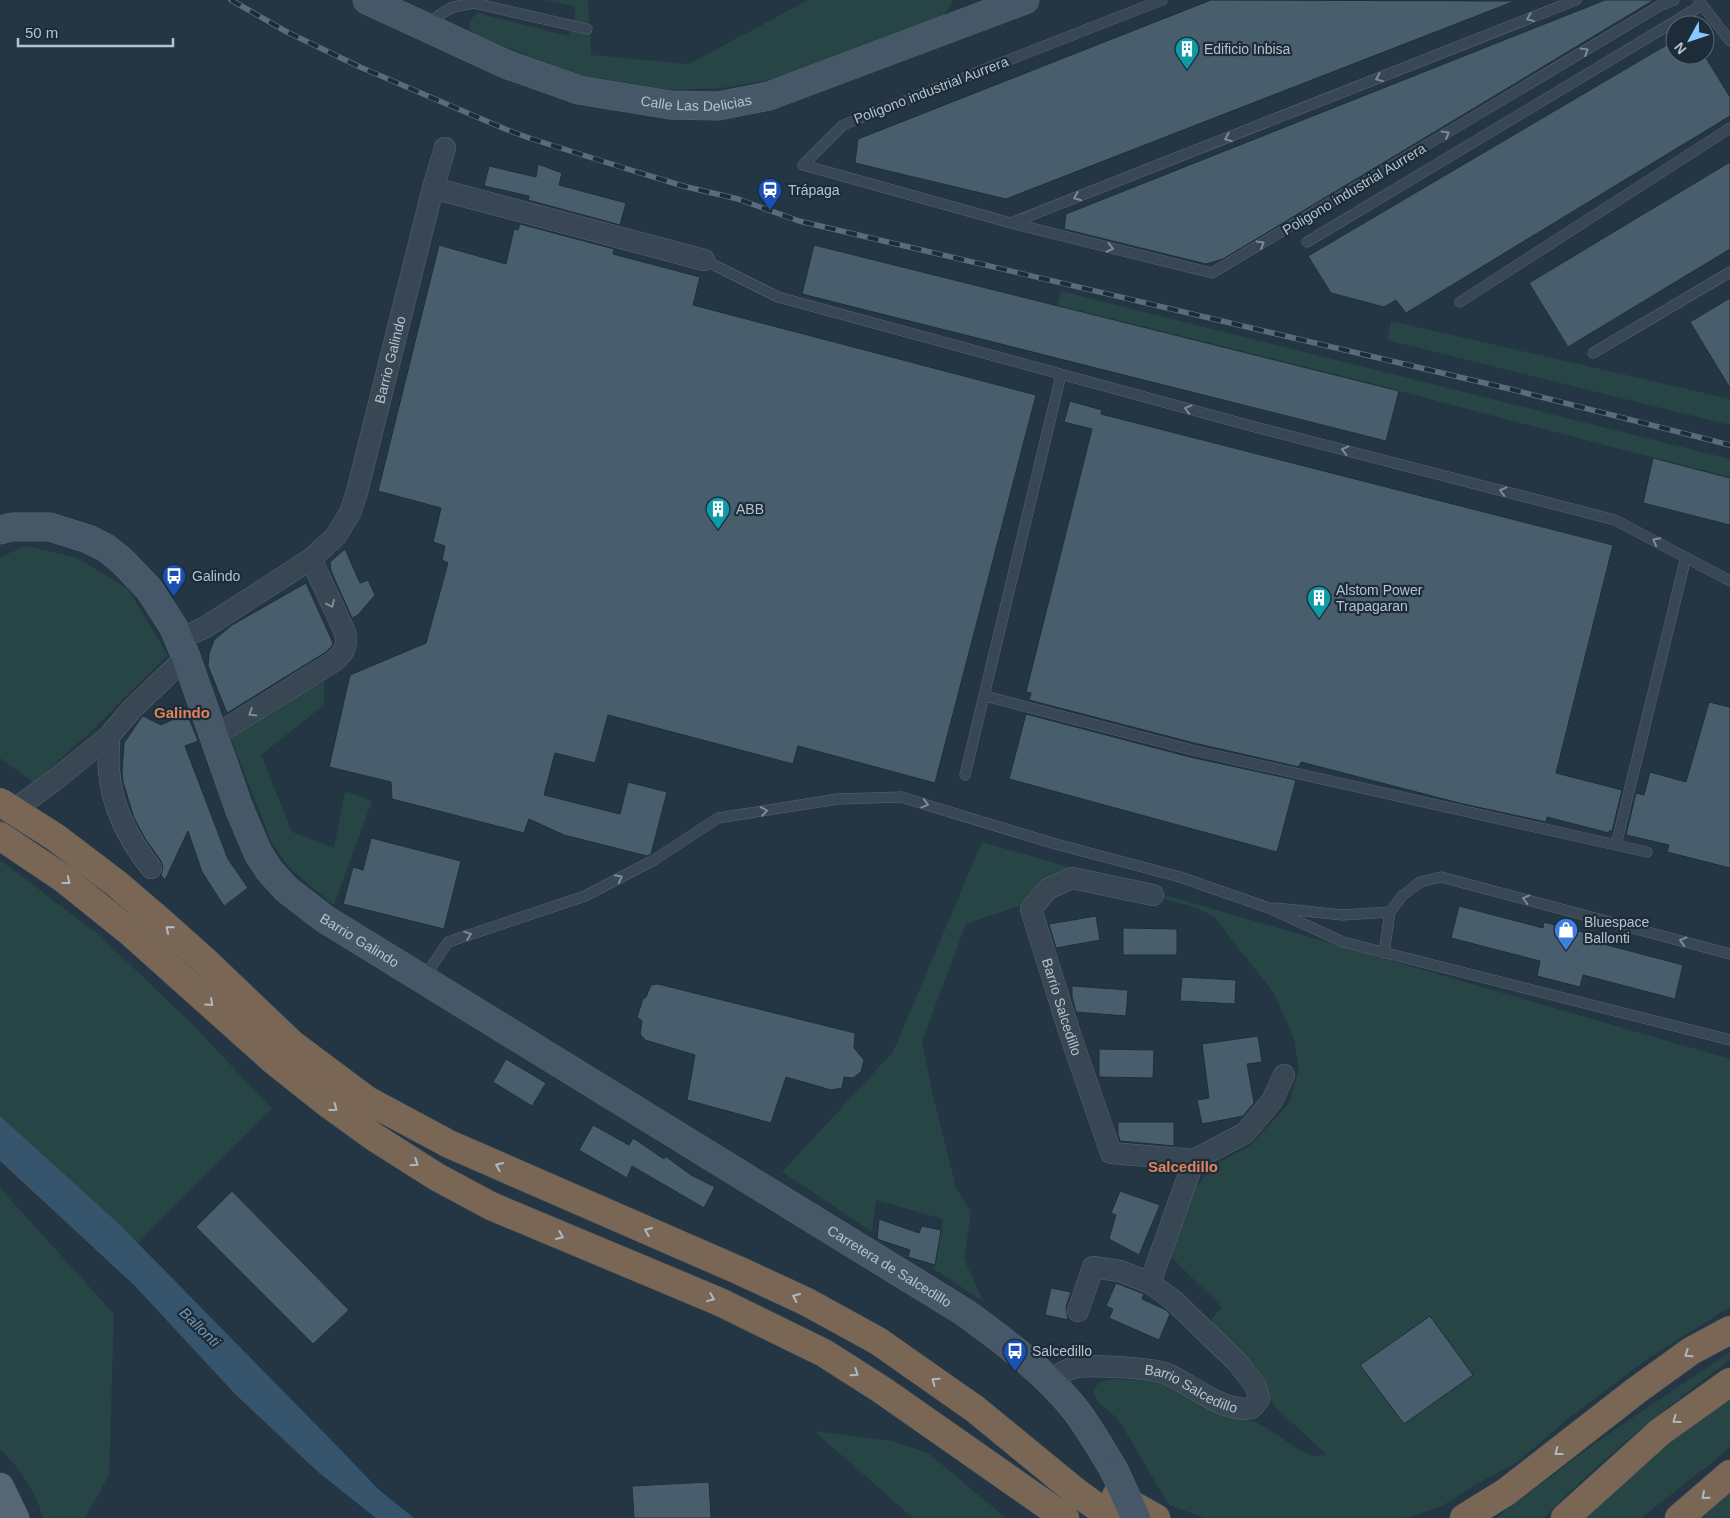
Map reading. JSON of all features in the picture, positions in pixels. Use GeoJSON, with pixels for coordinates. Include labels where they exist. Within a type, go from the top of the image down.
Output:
{"type":"FeatureCollection","features":[{"type":"Feature","properties":{"kind":"highway"},"geometry":{"type":"LineString","coordinates":[[0,802],[55,837],[117,884],[205,961],[292,1044],[367,1100],[449,1144],[807,1302],[878,1341],[975,1409],[1075,1491],[1112,1518]]}},
{"type":"Feature","properties":{"kind":"highway"},"geometry":{"type":"LineString","coordinates":[[0,836],[64,879],[130,932],[273,1060],[374,1137],[437,1177],[492,1206],[720,1302],[824,1353],[1065,1518]]}},
{"type":"Feature","properties":{"kind":"highway"},"geometry":{"type":"LineString","coordinates":[[1464,1518],[1506,1492],[1637,1390],[1691,1351],[1730,1330]]}},
{"type":"Feature","properties":{"kind":"highway"},"geometry":{"type":"LineString","coordinates":[[1565,1518],[1660,1432],[1730,1382]]}},
{"type":"Feature","properties":{"kind":"highway"},"geometry":{"type":"LineString","coordinates":[[975,1409],[1029,1438],[1094,1484],[1156,1518]]}},
{"type":"Feature","properties":{"kind":"highway"},"geometry":{"type":"LineString","coordinates":[[927,1422],[1037,1518]]}},
{"type":"Feature","properties":{"kind":"highway"},"geometry":{"type":"LineString","coordinates":[[1679,1518],[1730,1474]]}},
{"type":"Feature","properties":{"kind":"main road"},"geometry":{"type":"LineString","coordinates":[[0,1487],[15,1518]]}},
{"type":"Feature","properties":{"kind":"street","name":"Calle Las Delicias"},"geometry":{"type":"LineString","coordinates":[[367,0],[508,65],[579,90],[670,105],[718,106],[769,96],[1026,0]]}},
{"type":"Feature","properties":{"kind":"street","name":"Barrio Galindo"},"geometry":{"type":"LineString","coordinates":[[0,820],[109,736],[183,648],[204,628],[311,559],[336,536],[350,513],[357,492],[433,188],[445,148]]}},
{"type":"Feature","properties":{"kind":"street"},"geometry":{"type":"LineString","coordinates":[[433,188],[704,260]]}},
{"type":"Feature","properties":{"kind":"street","name":"Barrio Galindo"},"geometry":{"type":"LineString","coordinates":[[0,530],[12,527],[50,527],[88,540],[106,548],[121,560],[149,589],[174,628],[183,648],[239,808],[258,853],[286,890],[325,919],[582,1078]]}},
{"type":"Feature","properties":{"kind":"street"},"geometry":{"type":"LineString","coordinates":[[214,736],[333,662],[345,650],[347,642],[345,632],[311,559]]}},
{"type":"Feature","properties":{"kind":"street"},"geometry":{"type":"LineString","coordinates":[[109,736],[109,772],[115,802],[137,851],[150,868]]}},
{"type":"Feature","properties":{"kind":"street","name":"Barrio Salcedillo"},"geometry":{"type":"LineString","coordinates":[[1153,895],[1072,878],[1048,889],[1031,910],[1070,1034],[1111,1153],[1194,1160]]}},
{"type":"Feature","properties":{"kind":"street"},"geometry":{"type":"LineString","coordinates":[[1150,1283],[1194,1160],[1245,1133],[1272,1101],[1284,1075]]}},
{"type":"Feature","properties":{"kind":"street","name":"Carretera de Salcedillo"},"geometry":{"type":"LineString","coordinates":[[582,1078],[964,1312],[1012,1347],[1050,1381],[1074,1409],[1114,1470],[1136,1518]]}},
{"type":"Feature","properties":{"kind":"street","name":"Barrio Salcedillo"},"geometry":{"type":"LineString","coordinates":[[1050,1381],[1061,1373],[1074,1368],[1099,1365],[1163,1372],[1228,1406],[1246,1409],[1256,1404],[1259,1399],[1256,1388],[1237,1362],[1173,1300],[1150,1283],[1120,1272],[1093,1267],[1078,1311]]}},
{"type":"Feature","properties":{"kind":"lane","name":"Poligono industrial Aurrera"},"geometry":{"type":"LineString","coordinates":[[1162,0],[843,125],[803,165],[1011,223],[1212,273],[1653,10],[1674,0]]}},
{"type":"Feature","properties":{"kind":"lane"},"geometry":{"type":"LineString","coordinates":[[1011,223],[1576,0]]}},
{"type":"Feature","properties":{"kind":"lane"},"geometry":{"type":"LineString","coordinates":[[1307,242],[1700,2],[1730,41]]}},
{"type":"Feature","properties":{"kind":"lane"},"geometry":{"type":"LineString","coordinates":[[426,28],[439,15],[453,7],[474,3],[587,29]]}},
{"type":"Feature","properties":{"kind":"lane"},"geometry":{"type":"LineString","coordinates":[[1460,302],[1730,128]]}},
{"type":"Feature","properties":{"kind":"lane"},"geometry":{"type":"LineString","coordinates":[[704,260],[778,297],[1264,430],[1615,520],[1730,581]]}},
{"type":"Feature","properties":{"kind":"lane"},"geometry":{"type":"LineString","coordinates":[[1593,353],[1730,272]]}},
{"type":"Feature","properties":{"kind":"lane"},"geometry":{"type":"LineString","coordinates":[[965,776],[1061,375]]}},
{"type":"Feature","properties":{"kind":"lane"},"geometry":{"type":"LineString","coordinates":[[1616,845],[1686,558]]}},
{"type":"Feature","properties":{"kind":"lane"},"geometry":{"type":"LineString","coordinates":[[984,696],[1192,750],[1647,852]]}},
{"type":"Feature","properties":{"kind":"lane"},"geometry":{"type":"LineString","coordinates":[[422,979],[448,942],[585,896],[654,860],[718,818],[838,799],[902,797],[1052,843],[1180,877],[1269,908],[1343,942],[1730,1040]]}},
{"type":"Feature","properties":{"kind":"lane"},"geometry":{"type":"LineString","coordinates":[[1384,953],[1390,912],[1402,896],[1420,882],[1441,877],[1730,954]]}},
{"type":"Feature","properties":{"kind":"lane"},"geometry":{"type":"LineString","coordinates":[[1269,908],[1342,914],[1390,912]]}},
{"type":"Feature","properties":{"kind":"green space"},"geometry":{"type":"Polygon","coordinates":[[[545,0],[588,0],[591,55],[689,64],[808,0],[951,0],[953,2],[943,16],[828,62],[768,80],[722,88],[670,90],[576,74],[481,37],[469,29],[470,20],[478,13],[568,36],[575,18],[575,6],[545,0]]]}},
{"type":"Feature","properties":{"kind":"green space"},"geometry":{"type":"Polygon","coordinates":[[[1061,291],[1730,459],[1730,478],[1399,391],[1057,306],[1061,291]]]}},
{"type":"Feature","properties":{"kind":"green space"},"geometry":{"type":"Polygon","coordinates":[[[1391,321],[1730,399],[1730,425],[1387,340],[1391,321]]]}},
{"type":"Feature","properties":{"kind":"green space"},"geometry":{"type":"Polygon","coordinates":[[[26,546],[75,557],[127,588],[168,655],[87,735],[34,783],[0,758],[0,557],[26,546]]]}},
{"type":"Feature","properties":{"kind":"green space"},"geometry":{"type":"Polygon","coordinates":[[[324,678],[324,705],[261,755],[292,832],[334,848],[345,791],[372,801],[334,905],[289,868],[271,841],[230,736],[324,678]]]}},
{"type":"Feature","properties":{"kind":"green space"},"geometry":{"type":"Polygon","coordinates":[[[982,842],[1730,1059],[1730,1307],[1650,1357],[1569,1418],[1516,1463],[1442,1506],[1406,1518],[1205,1518],[1169,1505],[1118,1419],[1099,1403],[1093,1392],[1099,1382],[1116,1379],[1157,1381],[1216,1408],[1262,1425],[1301,1451],[1313,1456],[1327,1455],[1276,1408],[1252,1375],[1206,1327],[1222,1307],[1168,1254],[1190,1194],[1214,1165],[1250,1146],[1289,1103],[1299,1070],[1294,1039],[1274,993],[1214,917],[1197,908],[1070,872],[1025,904],[966,924],[922,1041],[933,1096],[956,1188],[971,1212],[964,1259],[983,1301],[934,1269],[943,1219],[876,1200],[872,1232],[782,1172],[893,1052],[982,842]]]}},
{"type":"Feature","properties":{"kind":"green space"},"geometry":{"type":"Polygon","coordinates":[[[0,860],[98,934],[192,1024],[272,1109],[138,1244],[0,1116],[0,860]]]}},
{"type":"Feature","properties":{"kind":"green space"},"geometry":{"type":"Polygon","coordinates":[[[0,1188],[114,1314],[109,1475],[85,1518],[43,1518],[36,1498],[26,1480],[0,1449],[0,1188]]]}},
{"type":"Feature","properties":{"kind":"green space"},"geometry":{"type":"Polygon","coordinates":[[[1730,1352],[1730,1360],[1610,1455],[1544,1518],[1496,1518],[1598,1441],[1730,1352]]]}},
{"type":"Feature","properties":{"kind":"green space"},"geometry":{"type":"Polygon","coordinates":[[[1730,1396],[1730,1446],[1714,1461],[1641,1518],[1585,1518],[1651,1454],[1730,1396]]]}},
{"type":"Feature","properties":{"kind":"green space"},"geometry":{"type":"Polygon","coordinates":[[[814,1431],[892,1441],[928,1453],[1006,1518],[913,1518],[814,1431]]]}},
{"type":"Feature","properties":{"kind":"green space"},"geometry":{"type":"Polygon","coordinates":[[[1730,1491],[1730,1518],[1702,1518],[1730,1491]]]}},
{"type":"Feature","properties":{"kind":"water","name":"Ballonti"},"geometry":{"type":"Polygon","coordinates":[[[0,1116],[119,1224],[379,1490],[414,1518],[376,1518],[318,1472],[235,1394],[135,1286],[0,1161],[0,1116]]]}},
{"type":"Feature","properties":{"kind":"building","name":"Edificio Inbisa"},"geometry":{"type":"Polygon","coordinates":[[[1211,0],[1515,1],[1006,199],[855,163],[858,139],[1211,0]]]}},
{"type":"Feature","properties":{"kind":"building"},"geometry":{"type":"Polygon","coordinates":[[[1605,0],[1654,0],[1223,259],[1206,264],[1064,229],[1066,214],[1605,0]]]}},
{"type":"Feature","properties":{"kind":"building"},"geometry":{"type":"Polygon","coordinates":[[[1665,46],[1665,65],[1710,65],[1730,97],[1730,116],[1406,313],[1396,300],[1384,307],[1331,293],[1308,256],[1665,46]]]}},
{"type":"Feature","properties":{"kind":"building"},"geometry":{"type":"Polygon","coordinates":[[[1730,162],[1730,249],[1568,347],[1529,283],[1730,162]]]}},
{"type":"Feature","properties":{"kind":"building"},"geometry":{"type":"Polygon","coordinates":[[[538,164],[562,173],[559,185],[626,203],[620,225],[528,200],[529,196],[484,186],[489,166],[536,177],[538,164]]]}},
{"type":"Feature","properties":{"kind":"building","name":"ABB"},"geometry":{"type":"Polygon","coordinates":[[[520,224],[614,249],[613,254],[700,277],[693,305],[1036,395],[935,783],[798,746],[793,764],[608,715],[595,763],[555,753],[544,795],[620,814],[628,782],[667,792],[651,854],[647,856],[564,835],[529,819],[524,833],[392,799],[391,782],[329,767],[350,675],[426,643],[448,563],[442,560],[445,546],[433,542],[441,508],[378,491],[439,245],[506,264],[514,229],[518,230],[520,224]]]}},
{"type":"Feature","properties":{"kind":"building"},"geometry":{"type":"Polygon","coordinates":[[[814,245],[1399,391],[1386,441],[802,294],[814,245]]]}},
{"type":"Feature","properties":{"kind":"building"},"geometry":{"type":"Polygon","coordinates":[[[1730,298],[1730,388],[1690,322],[1730,298]]]}},
{"type":"Feature","properties":{"kind":"building","name":"Alstom Power Trapagaran"},"geometry":{"type":"Polygon","coordinates":[[[1070,401],[1102,410],[1101,414],[1613,545],[1556,773],[1622,790],[1612,831],[1609,831],[1609,833],[1547,817],[1546,822],[1459,803],[1301,762],[1299,767],[1194,743],[1029,700],[1031,693],[1026,692],[1092,429],[1064,422],[1070,401]]]}},
{"type":"Feature","properties":{"kind":"building"},"geometry":{"type":"Polygon","coordinates":[[[1653,458],[1730,478],[1730,525],[1643,503],[1653,458]]]}},
{"type":"Feature","properties":{"kind":"building"},"geometry":{"type":"Polygon","coordinates":[[[345,549],[360,583],[368,580],[375,595],[358,615],[352,618],[331,571],[330,562],[345,549]]]}},
{"type":"Feature","properties":{"kind":"building"},"geometry":{"type":"Polygon","coordinates":[[[306,583],[333,643],[332,646],[326,652],[227,713],[208,666],[209,654],[214,640],[232,625],[306,583]]]}},
{"type":"Feature","properties":{"kind":"building"},"geometry":{"type":"Polygon","coordinates":[[[1709,702],[1730,707],[1730,868],[1667,852],[1669,845],[1626,835],[1636,793],[1644,795],[1650,772],[1686,782],[1709,702]]]}},
{"type":"Feature","properties":{"kind":"building"},"geometry":{"type":"Polygon","coordinates":[[[187,713],[198,741],[185,746],[228,859],[248,888],[224,906],[202,872],[188,831],[165,880],[161,875],[163,867],[161,861],[146,840],[134,818],[123,782],[124,743],[141,718],[143,716],[161,725],[187,713]]]}},
{"type":"Feature","properties":{"kind":"building"},"geometry":{"type":"Polygon","coordinates":[[[1026,714],[1190,757],[1296,780],[1277,852],[1009,779],[1026,714]]]}},
{"type":"Feature","properties":{"kind":"building"},"geometry":{"type":"Polygon","coordinates":[[[371,838],[461,861],[444,929],[343,904],[353,867],[363,870],[371,838]]]}},
{"type":"Feature","properties":{"kind":"building","name":"Bluespace Ballonti"},"geometry":{"type":"Polygon","coordinates":[[[1459,906],[1543,928],[1544,922],[1593,935],[1592,941],[1683,965],[1675,999],[1583,975],[1580,987],[1537,976],[1540,961],[1451,938],[1459,906]]]}},
{"type":"Feature","properties":{"kind":"building"},"geometry":{"type":"Polygon","coordinates":[[[1096,916],[1100,940],[1056,948],[1049,924],[1096,916]]]}},
{"type":"Feature","properties":{"kind":"building"},"geometry":{"type":"Polygon","coordinates":[[[1123,928],[1177,929],[1177,955],[1123,955],[1123,928]]]}},
{"type":"Feature","properties":{"kind":"building"},"geometry":{"type":"Polygon","coordinates":[[[1182,977],[1236,980],[1235,1004],[1180,1001],[1182,977]]]}},
{"type":"Feature","properties":{"kind":"building"},"geometry":{"type":"Polygon","coordinates":[[[658,984],[855,1033],[854,1048],[864,1060],[861,1072],[853,1078],[844,1077],[842,1088],[831,1090],[786,1077],[771,1123],[687,1100],[695,1055],[645,1040],[640,1034],[642,1021],[637,1017],[643,999],[646,997],[651,985],[658,984]]]}},
{"type":"Feature","properties":{"kind":"building"},"geometry":{"type":"Polygon","coordinates":[[[1072,986],[1128,990],[1126,1016],[1076,1012],[1072,997],[1072,986]]]}},
{"type":"Feature","properties":{"kind":"building"},"geometry":{"type":"Polygon","coordinates":[[[1258,1036],[1262,1062],[1247,1064],[1254,1103],[1243,1116],[1202,1124],[1197,1100],[1209,1098],[1202,1044],[1258,1036]]]}},
{"type":"Feature","properties":{"kind":"building"},"geometry":{"type":"Polygon","coordinates":[[[1099,1049],[1154,1050],[1153,1078],[1099,1077],[1099,1049]]]}},
{"type":"Feature","properties":{"kind":"building"},"geometry":{"type":"Polygon","coordinates":[[[506,1059],[546,1083],[532,1106],[493,1082],[506,1059]]]}},
{"type":"Feature","properties":{"kind":"building"},"geometry":{"type":"Polygon","coordinates":[[[1118,1122],[1174,1122],[1174,1146],[1120,1141],[1118,1122]]]}},
{"type":"Feature","properties":{"kind":"building"},"geometry":{"type":"Polygon","coordinates":[[[593,1125],[629,1145],[633,1138],[664,1159],[665,1156],[691,1175],[715,1187],[704,1208],[632,1166],[627,1178],[579,1150],[593,1125]]]}},
{"type":"Feature","properties":{"kind":"building"},"geometry":{"type":"Polygon","coordinates":[[[232,1191],[349,1310],[313,1344],[196,1227],[232,1191]]]}},
{"type":"Feature","properties":{"kind":"building"},"geometry":{"type":"Polygon","coordinates":[[[1120,1191],[1160,1205],[1139,1255],[1109,1239],[1116,1215],[1111,1213],[1120,1191]]]}},
{"type":"Feature","properties":{"kind":"building"},"geometry":{"type":"Polygon","coordinates":[[[879,1219],[919,1233],[922,1226],[941,1230],[935,1265],[908,1257],[910,1250],[877,1239],[879,1219]]]}},
{"type":"Feature","properties":{"kind":"building"},"geometry":{"type":"Polygon","coordinates":[[[1116,1283],[1144,1294],[1142,1299],[1166,1310],[1170,1314],[1159,1340],[1109,1318],[1113,1309],[1106,1306],[1116,1283]]]}},
{"type":"Feature","properties":{"kind":"building"},"geometry":{"type":"Polygon","coordinates":[[[1051,1288],[1071,1292],[1066,1307],[1068,1320],[1045,1315],[1051,1288]]]}},
{"type":"Feature","properties":{"kind":"building"},"geometry":{"type":"Polygon","coordinates":[[[1430,1316],[1473,1375],[1404,1424],[1360,1365],[1430,1316]]]}},
{"type":"Feature","properties":{"kind":"building"},"geometry":{"type":"Polygon","coordinates":[[[709,1482],[711,1518],[634,1518],[632,1486],[709,1482]]]}},
{"type":"Feature","properties":{"kind":"railway"},"geometry":{"type":"LineString","coordinates":[[231,0],[287,32],[360,67],[505,129],[683,186],[738,199],[799,221],[1514,390],[1730,445]]}},
{"type":"Feature","properties":{"kind":"place","name":"Edificio Inbisa"},"geometry":{"type":"Point","coordinates":[1187,70]}},
{"type":"Feature","properties":{"kind":"place","name":"Trápaga"},"geometry":{"type":"Point","coordinates":[770,211]}},
{"type":"Feature","properties":{"kind":"place","name":"ABB"},"geometry":{"type":"Point","coordinates":[718,530]}},
{"type":"Feature","properties":{"kind":"place","name":"Galindo"},"geometry":{"type":"Point","coordinates":[174,597]}},
{"type":"Feature","properties":{"kind":"place","name":"Alstom Power Trapagaran"},"geometry":{"type":"Point","coordinates":[1319,619]}},
{"type":"Feature","properties":{"kind":"place","name":"Bluespace Ballonti"},"geometry":{"type":"Point","coordinates":[1566,951]}},
{"type":"Feature","properties":{"kind":"place","name":"Salcedillo"},"geometry":{"type":"Point","coordinates":[1015,1372]}},
{"type":"Feature","properties":{"kind":"district","name":"Galindo"},"geometry":{"type":"Point","coordinates":[182,712]}},
{"type":"Feature","properties":{"kind":"district","name":"Salcedillo"},"geometry":{"type":"Point","coordinates":[1183,1166]}}]}
